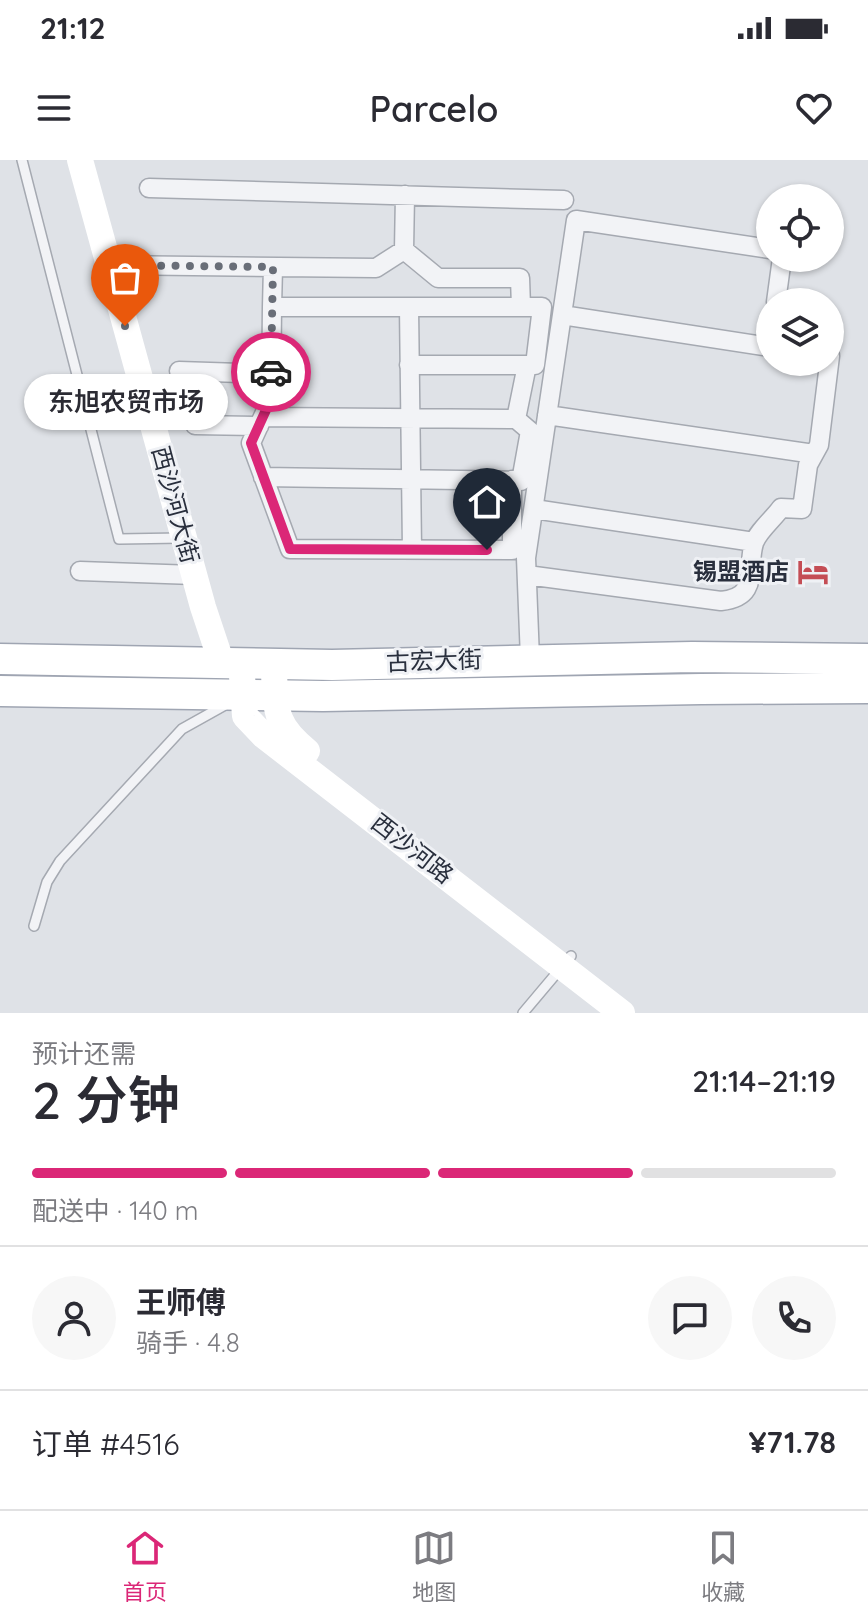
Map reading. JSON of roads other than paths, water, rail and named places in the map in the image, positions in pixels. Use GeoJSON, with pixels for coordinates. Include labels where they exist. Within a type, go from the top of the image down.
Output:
{"type":"FeatureCollection","features":[{"type":"Feature","properties":{"kind":"main road","name":"古宏大街"},"geometry":{"type":"LineString","coordinates":[[0,659],[274,665],[692,657],[868,659]]}},
{"type":"Feature","properties":{"kind":"main road","name":"古宏大街"},"geometry":{"type":"LineString","coordinates":[[0,691],[275,696],[868,688]]}},
{"type":"Feature","properties":{"kind":"street","name":"西沙河大街"},"geometry":{"type":"LineString","coordinates":[[80,160],[194,575],[232,664]]}},
{"type":"Feature","properties":{"kind":"street"},"geometry":{"type":"LineString","coordinates":[[149,188],[564,200]]}},
{"type":"Feature","properties":{"kind":"street"},"geometry":{"type":"LineString","coordinates":[[404,250],[405,195]]}},
{"type":"Feature","properties":{"kind":"street"},"geometry":{"type":"LineString","coordinates":[[530,659],[526,558],[576,220],[756,247]]}},
{"type":"Feature","properties":{"kind":"street"},"geometry":{"type":"LineString","coordinates":[[109,265],[376,268],[404,250]]}},
{"type":"Feature","properties":{"kind":"street"},"geometry":{"type":"LineString","coordinates":[[404,250],[438,278],[520,278],[521,307]]}},
{"type":"Feature","properties":{"kind":"street"},"geometry":{"type":"LineString","coordinates":[[273,267],[271,399],[251,443],[290,549],[512,550],[512,480]]}},
{"type":"Feature","properties":{"kind":"street"},"geometry":{"type":"LineString","coordinates":[[272,307],[542,307],[535,365],[409,365]]}},
{"type":"Feature","properties":{"kind":"street"},"geometry":{"type":"LineString","coordinates":[[409,307],[412,550]]}},
{"type":"Feature","properties":{"kind":"street"},"geometry":{"type":"LineString","coordinates":[[562,315],[756,345]]}},
{"type":"Feature","properties":{"kind":"street"},"geometry":{"type":"LineString","coordinates":[[516,419],[527,365]]}},
{"type":"Feature","properties":{"kind":"street"},"geometry":{"type":"LineString","coordinates":[[179,371],[271,374]]}},
{"type":"Feature","properties":{"kind":"street"},"geometry":{"type":"LineString","coordinates":[[527,575],[730,600],[746,590],[752,575],[754,542],[781,508],[802,509],[808,465],[819,445],[828,376]]}},
{"type":"Feature","properties":{"kind":"street"},"geometry":{"type":"LineString","coordinates":[[547,415],[814,454]]}},
{"type":"Feature","properties":{"kind":"street"},"geometry":{"type":"LineString","coordinates":[[195,425],[516,419],[530,431],[521,481],[263,477]]}},
{"type":"Feature","properties":{"kind":"street"},"geometry":{"type":"LineString","coordinates":[[534,509],[754,542]]}},
{"type":"Feature","properties":{"kind":"street"},"geometry":{"type":"LineString","coordinates":[[80,571],[194,575]]}},
{"type":"Feature","properties":{"kind":"street","name":"西沙河路"},"geometry":{"type":"LineString","coordinates":[[232,664],[245,716],[264,736],[566,961],[645,1013]]}},
{"type":"Feature","properties":{"kind":"street","name":"西沙河路"},"geometry":{"type":"LineString","coordinates":[[274,665],[277,716],[293,740],[566,961],[622,1013]]}},
{"type":"Feature","properties":{"kind":"lane"},"geometry":{"type":"LineString","coordinates":[[22,160],[119,539],[184,538]]}},
{"type":"Feature","properties":{"kind":"lane"},"geometry":{"type":"LineString","coordinates":[[34,926],[47,882],[60,861],[182,729],[242,695]]}},
{"type":"Feature","properties":{"kind":"lane"},"geometry":{"type":"LineString","coordinates":[[523,1013],[566,961]]}},
{"type":"Feature","properties":{"kind":"place","name":"东旭农贸市场"},"geometry":{"type":"Point","coordinates":[125,326]}},
{"type":"Feature","properties":{"kind":"place","name":"锡盟酒店"},"geometry":{"type":"Point","coordinates":[813,572]}}]}
